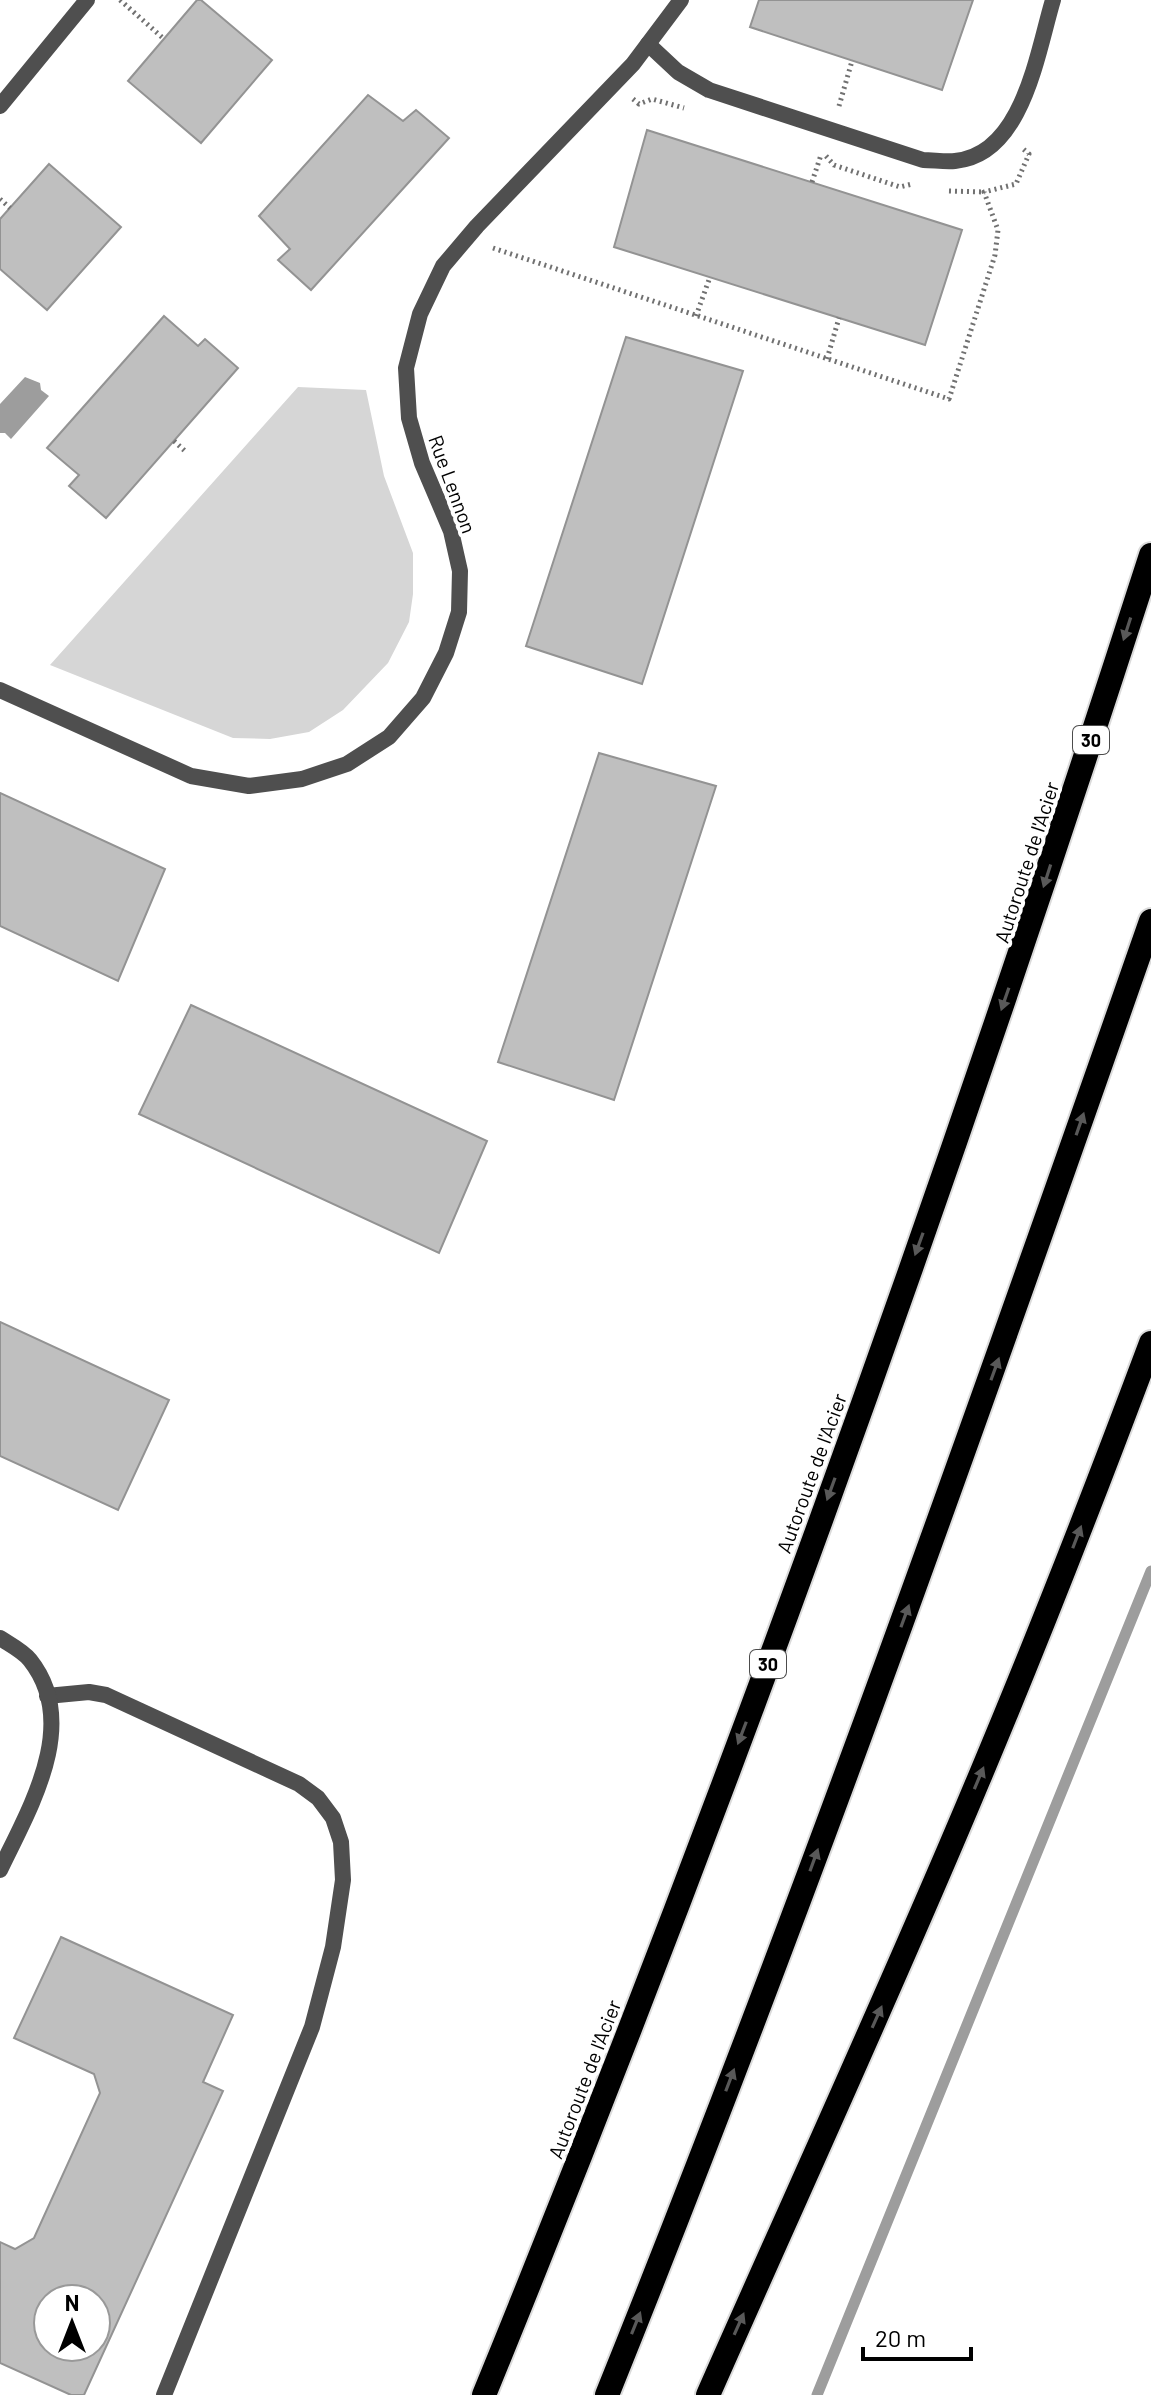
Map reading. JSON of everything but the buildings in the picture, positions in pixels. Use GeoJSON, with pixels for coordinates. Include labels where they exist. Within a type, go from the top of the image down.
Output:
{"type":"FeatureCollection","features":[{"type":"Feature","properties":{"kind":"highway","name":"Autoroute de l'Acier"},"geometry":{"type":"LineString","coordinates":[[484,2395],[694,1861],[802,1569],[1026,940],[1151,555]]}},
{"type":"Feature","properties":{"kind":"highway"},"geometry":{"type":"LineString","coordinates":[[607,2395],[787,1933],[931,1545],[1151,921]]}},
{"type":"Feature","properties":{"kind":"highway"},"geometry":{"type":"LineString","coordinates":[[708,2395],[978,1781],[1068,1561],[1151,1343]]}},
{"type":"Feature","properties":{"kind":"street"},"geometry":{"type":"LineString","coordinates":[[0,106],[87,0]]}},
{"type":"Feature","properties":{"kind":"street","name":"Rue Lennon"},"geometry":{"type":"LineString","coordinates":[[0,690],[191,776],[249,786],[302,779],[347,764],[389,737],[423,698],[446,653],[459,612],[460,571],[451,531],[422,463],[409,418],[406,368],[420,314],[443,266],[633,64],[681,0]]}},
{"type":"Feature","properties":{"kind":"street"},"geometry":{"type":"LineString","coordinates":[[648,44],[678,72],[709,90],[923,160],[956,161],[981,153],[1004,135],[1020,106],[1053,0]]}},
{"type":"Feature","properties":{"kind":"street"},"geometry":{"type":"LineString","coordinates":[[0,1638],[29,1659],[43,1683],[50,1739],[46,1769],[0,1870]]}},
{"type":"Feature","properties":{"kind":"street"},"geometry":{"type":"LineString","coordinates":[[47,1696],[89,1692],[106,1695],[299,1784],[318,1798],[333,1818],[341,1842],[343,1880],[333,1947],[312,2027],[164,2395]]}},
{"type":"Feature","properties":{"kind":"path"},"geometry":{"type":"LineString","coordinates":[[120,0],[164,39]]}},
{"type":"Feature","properties":{"kind":"path"},"geometry":{"type":"LineString","coordinates":[[832,129],[852,61]]}},
{"type":"Feature","properties":{"kind":"path"},"geometry":{"type":"LineString","coordinates":[[466,239],[949,399],[995,255],[998,230],[984,192],[1016,184],[1029,154],[1004,135]]}},
{"type":"Feature","properties":{"kind":"path"},"geometry":{"type":"LineString","coordinates":[[812,182],[821,155]]}},
{"type":"Feature","properties":{"kind":"path"},"geometry":{"type":"LineString","coordinates":[[0,199],[10,208]]}},
{"type":"Feature","properties":{"kind":"path"},"geometry":{"type":"LineString","coordinates":[[696,316],[710,277]]}},
{"type":"Feature","properties":{"kind":"path"},"geometry":{"type":"LineString","coordinates":[[827,360],[839,318]]}},
{"type":"Feature","properties":{"kind":"path"},"geometry":{"type":"LineString","coordinates":[[174,441],[186,452]]}},
{"type":"Feature","properties":{"kind":"shaded area"},"geometry":{"type":"Polygon","coordinates":[[[25,377],[40,383],[41,390],[49,396],[11,439],[0,433],[0,404],[25,377]]]}},
{"type":"Feature","properties":{"kind":"shaded area"},"geometry":{"type":"Polygon","coordinates":[[[298,387],[366,390],[384,476],[413,553],[409,622],[388,663],[343,710],[309,732],[270,739],[233,738],[50,665],[298,387]]]}},
{"type":"Feature","properties":{"kind":"waterway"},"geometry":{"type":"LineString","coordinates":[[817,2395],[1151,1571]]}}]}
